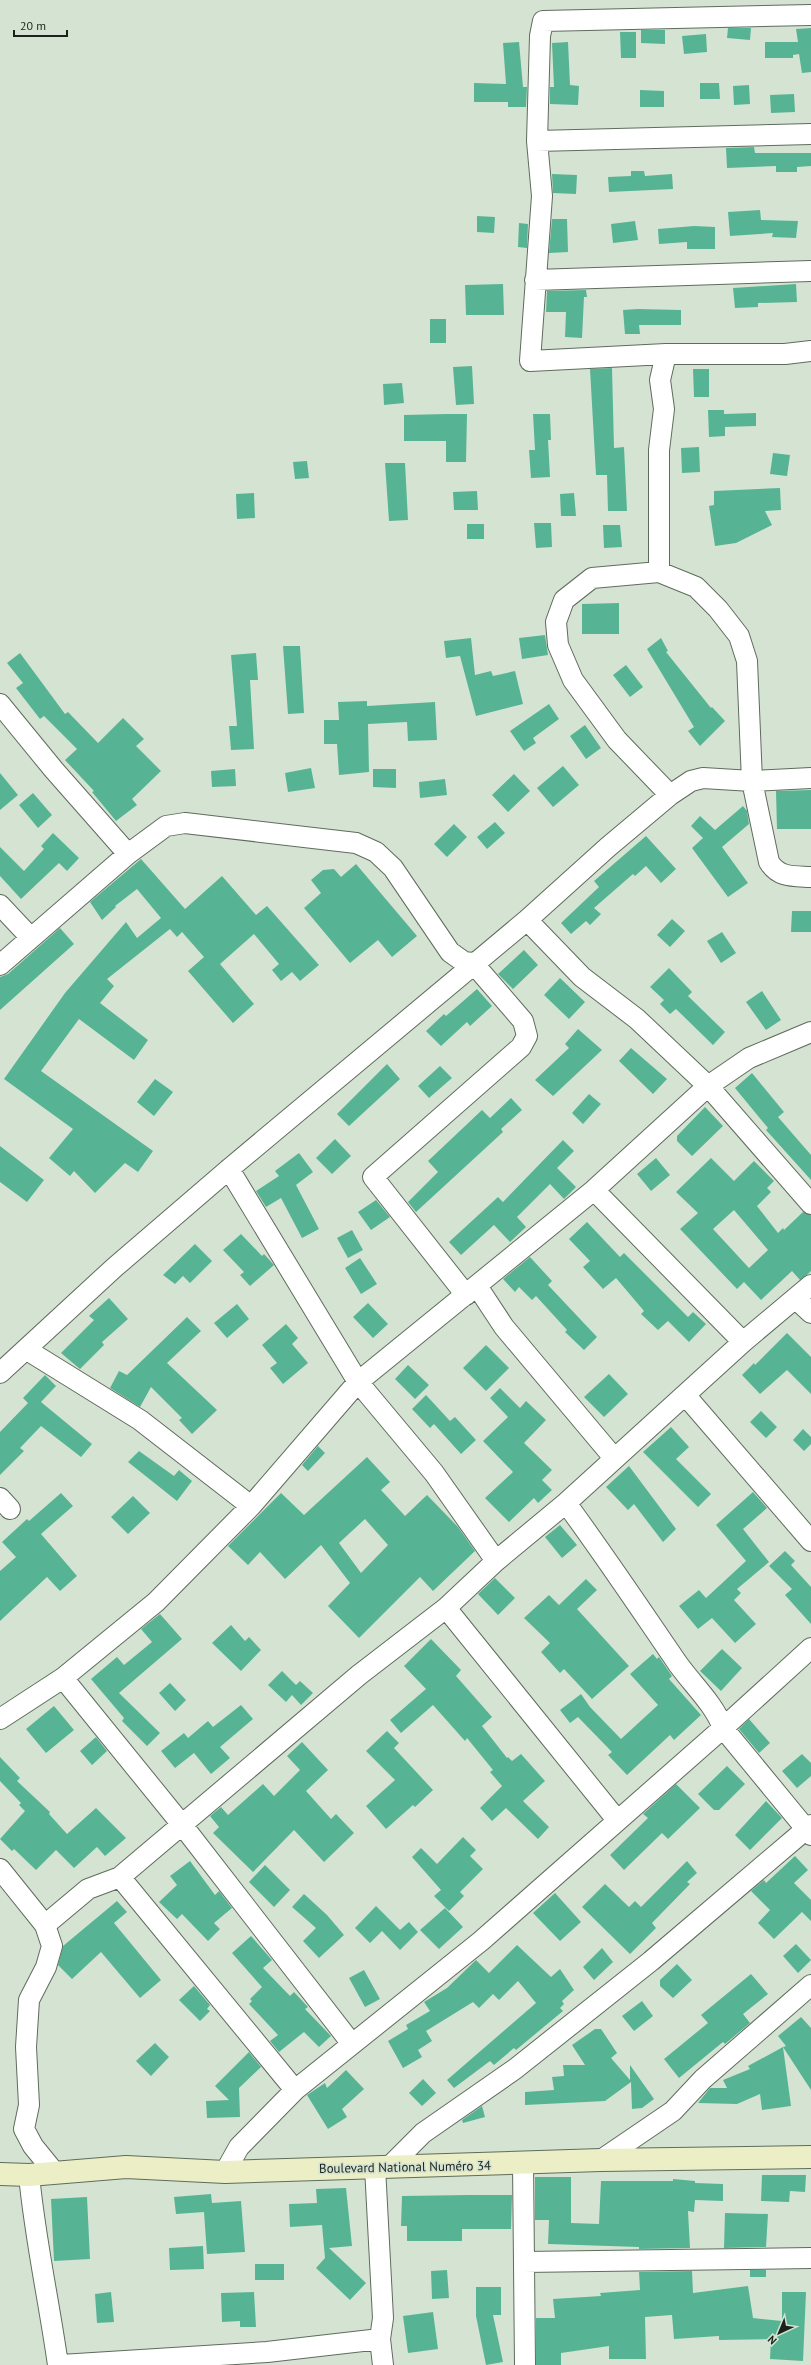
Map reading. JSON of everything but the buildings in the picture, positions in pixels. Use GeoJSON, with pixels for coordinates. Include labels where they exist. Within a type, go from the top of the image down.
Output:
{"type":"FeatureCollection","features":[{"type":"Feature","properties":{"kind":"main road","name":"Boulevard National Numéro 34"},"geometry":{"type":"LineString","coordinates":[[0,2174],[29,2175],[126,2167],[225,2172],[601,2160],[811,2157]]}},
{"type":"Feature","properties":{"kind":"street"},"geometry":{"type":"LineString","coordinates":[[811,15],[543,21],[540,36],[537,142],[542,196],[530,360],[666,354],[785,354],[811,351]]}},
{"type":"Feature","properties":{"kind":"street"},"geometry":{"type":"LineString","coordinates":[[537,142],[811,134]]}},
{"type":"Feature","properties":{"kind":"street"},"geometry":{"type":"LineString","coordinates":[[535,280],[811,271]]}},
{"type":"Feature","properties":{"kind":"street"},"geometry":{"type":"LineString","coordinates":[[659,572],[659,450],[664,409],[660,380],[666,354]]}},
{"type":"Feature","properties":{"kind":"street"},"geometry":{"type":"LineString","coordinates":[[670,795],[617,740],[573,680],[558,645],[556,622],[564,600],[592,578],[634,576],[659,572],[696,587],[718,609],[738,636],[748,661],[752,781],[769,862],[774,870],[786,876],[811,877]]}},
{"type":"Feature","properties":{"kind":"street"},"geometry":{"type":"LineString","coordinates":[[0,704],[54,770],[128,854]]}},
{"type":"Feature","properties":{"kind":"street"},"geometry":{"type":"LineString","coordinates":[[0,1373],[27,1350],[115,1267],[473,963],[527,920],[608,847],[670,795],[691,781],[704,778],[752,781],[811,778]]}},
{"type":"Feature","properties":{"kind":"street"},"geometry":{"type":"LineString","coordinates":[[0,965],[128,854],[166,826],[185,823],[356,844],[376,852],[393,868],[450,952],[464,962],[473,963],[523,1021],[527,1036],[521,1047],[373,1177],[614,1458]]}},
{"type":"Feature","properties":{"kind":"street"},"geometry":{"type":"LineString","coordinates":[[0,905],[31,938]]}},
{"type":"Feature","properties":{"kind":"street"},"geometry":{"type":"LineString","coordinates":[[527,920],[582,977],[637,1019],[708,1086],[811,1204]]}},
{"type":"Feature","properties":{"kind":"street"},"geometry":{"type":"LineString","coordinates":[[0,1719],[62,1678],[156,1602],[251,1506],[358,1382],[594,1190],[708,1086],[749,1058],[811,1032]]}},
{"type":"Feature","properties":{"kind":"street"},"geometry":{"type":"LineString","coordinates":[[229,1169],[358,1382],[434,1473],[466,1515],[496,1561]]}},
{"type":"Feature","properties":{"kind":"street"},"geometry":{"type":"LineString","coordinates":[[594,1190],[743,1342]]}},
{"type":"Feature","properties":{"kind":"street"},"geometry":{"type":"LineString","coordinates":[[45,1925],[88,1889],[120,1877],[183,1826],[359,1675],[446,1608],[496,1561],[566,1503],[614,1458],[686,1396],[743,1342],[811,1285]]}},
{"type":"Feature","properties":{"kind":"street"},"geometry":{"type":"LineString","coordinates":[[796,1299],[811,1313]]}},
{"type":"Feature","properties":{"kind":"street"},"geometry":{"type":"LineString","coordinates":[[27,1350],[140,1420],[251,1506]]}},
{"type":"Feature","properties":{"kind":"street"},"geometry":{"type":"LineString","coordinates":[[686,1396],[811,1541]]}},
{"type":"Feature","properties":{"kind":"street"},"geometry":{"type":"LineString","coordinates":[[383,2365],[380,2340],[383,2318],[382,2166],[424,2133],[515,2069],[651,1961],[809,1829],[723,1728],[719,1717],[679,1665],[615,1569],[566,1503]]}},
{"type":"Feature","properties":{"kind":"street"},"geometry":{"type":"LineString","coordinates":[[446,1608],[617,1820]]}},
{"type":"Feature","properties":{"kind":"street"},"geometry":{"type":"LineString","coordinates":[[225,2172],[238,2147],[295,2090],[481,1941],[723,1728],[811,1648]]}},
{"type":"Feature","properties":{"kind":"street"},"geometry":{"type":"LineString","coordinates":[[62,1678],[183,1826],[352,2044]]}},
{"type":"Feature","properties":{"kind":"street"},"geometry":{"type":"LineString","coordinates":[[0,1869],[45,1925],[52,1946],[46,1968],[29,2000],[26,2047],[29,2105],[24,2129],[33,2146],[55,2173]]}},
{"type":"Feature","properties":{"kind":"street"},"geometry":{"type":"LineString","coordinates":[[120,1877],[295,2090]]}},
{"type":"Feature","properties":{"kind":"street"},"geometry":{"type":"LineString","coordinates":[[601,2160],[674,2111],[703,2079],[811,1985]]}},
{"type":"Feature","properties":{"kind":"street"},"geometry":{"type":"LineString","coordinates":[[523,2163],[525,2365]]}},
{"type":"Feature","properties":{"kind":"street"},"geometry":{"type":"LineString","coordinates":[[29,2175],[40,2257],[59,2365],[267,2352],[380,2340]]}},
{"type":"Feature","properties":{"kind":"street"},"geometry":{"type":"LineString","coordinates":[[524,2262],[811,2258]]}}]}
